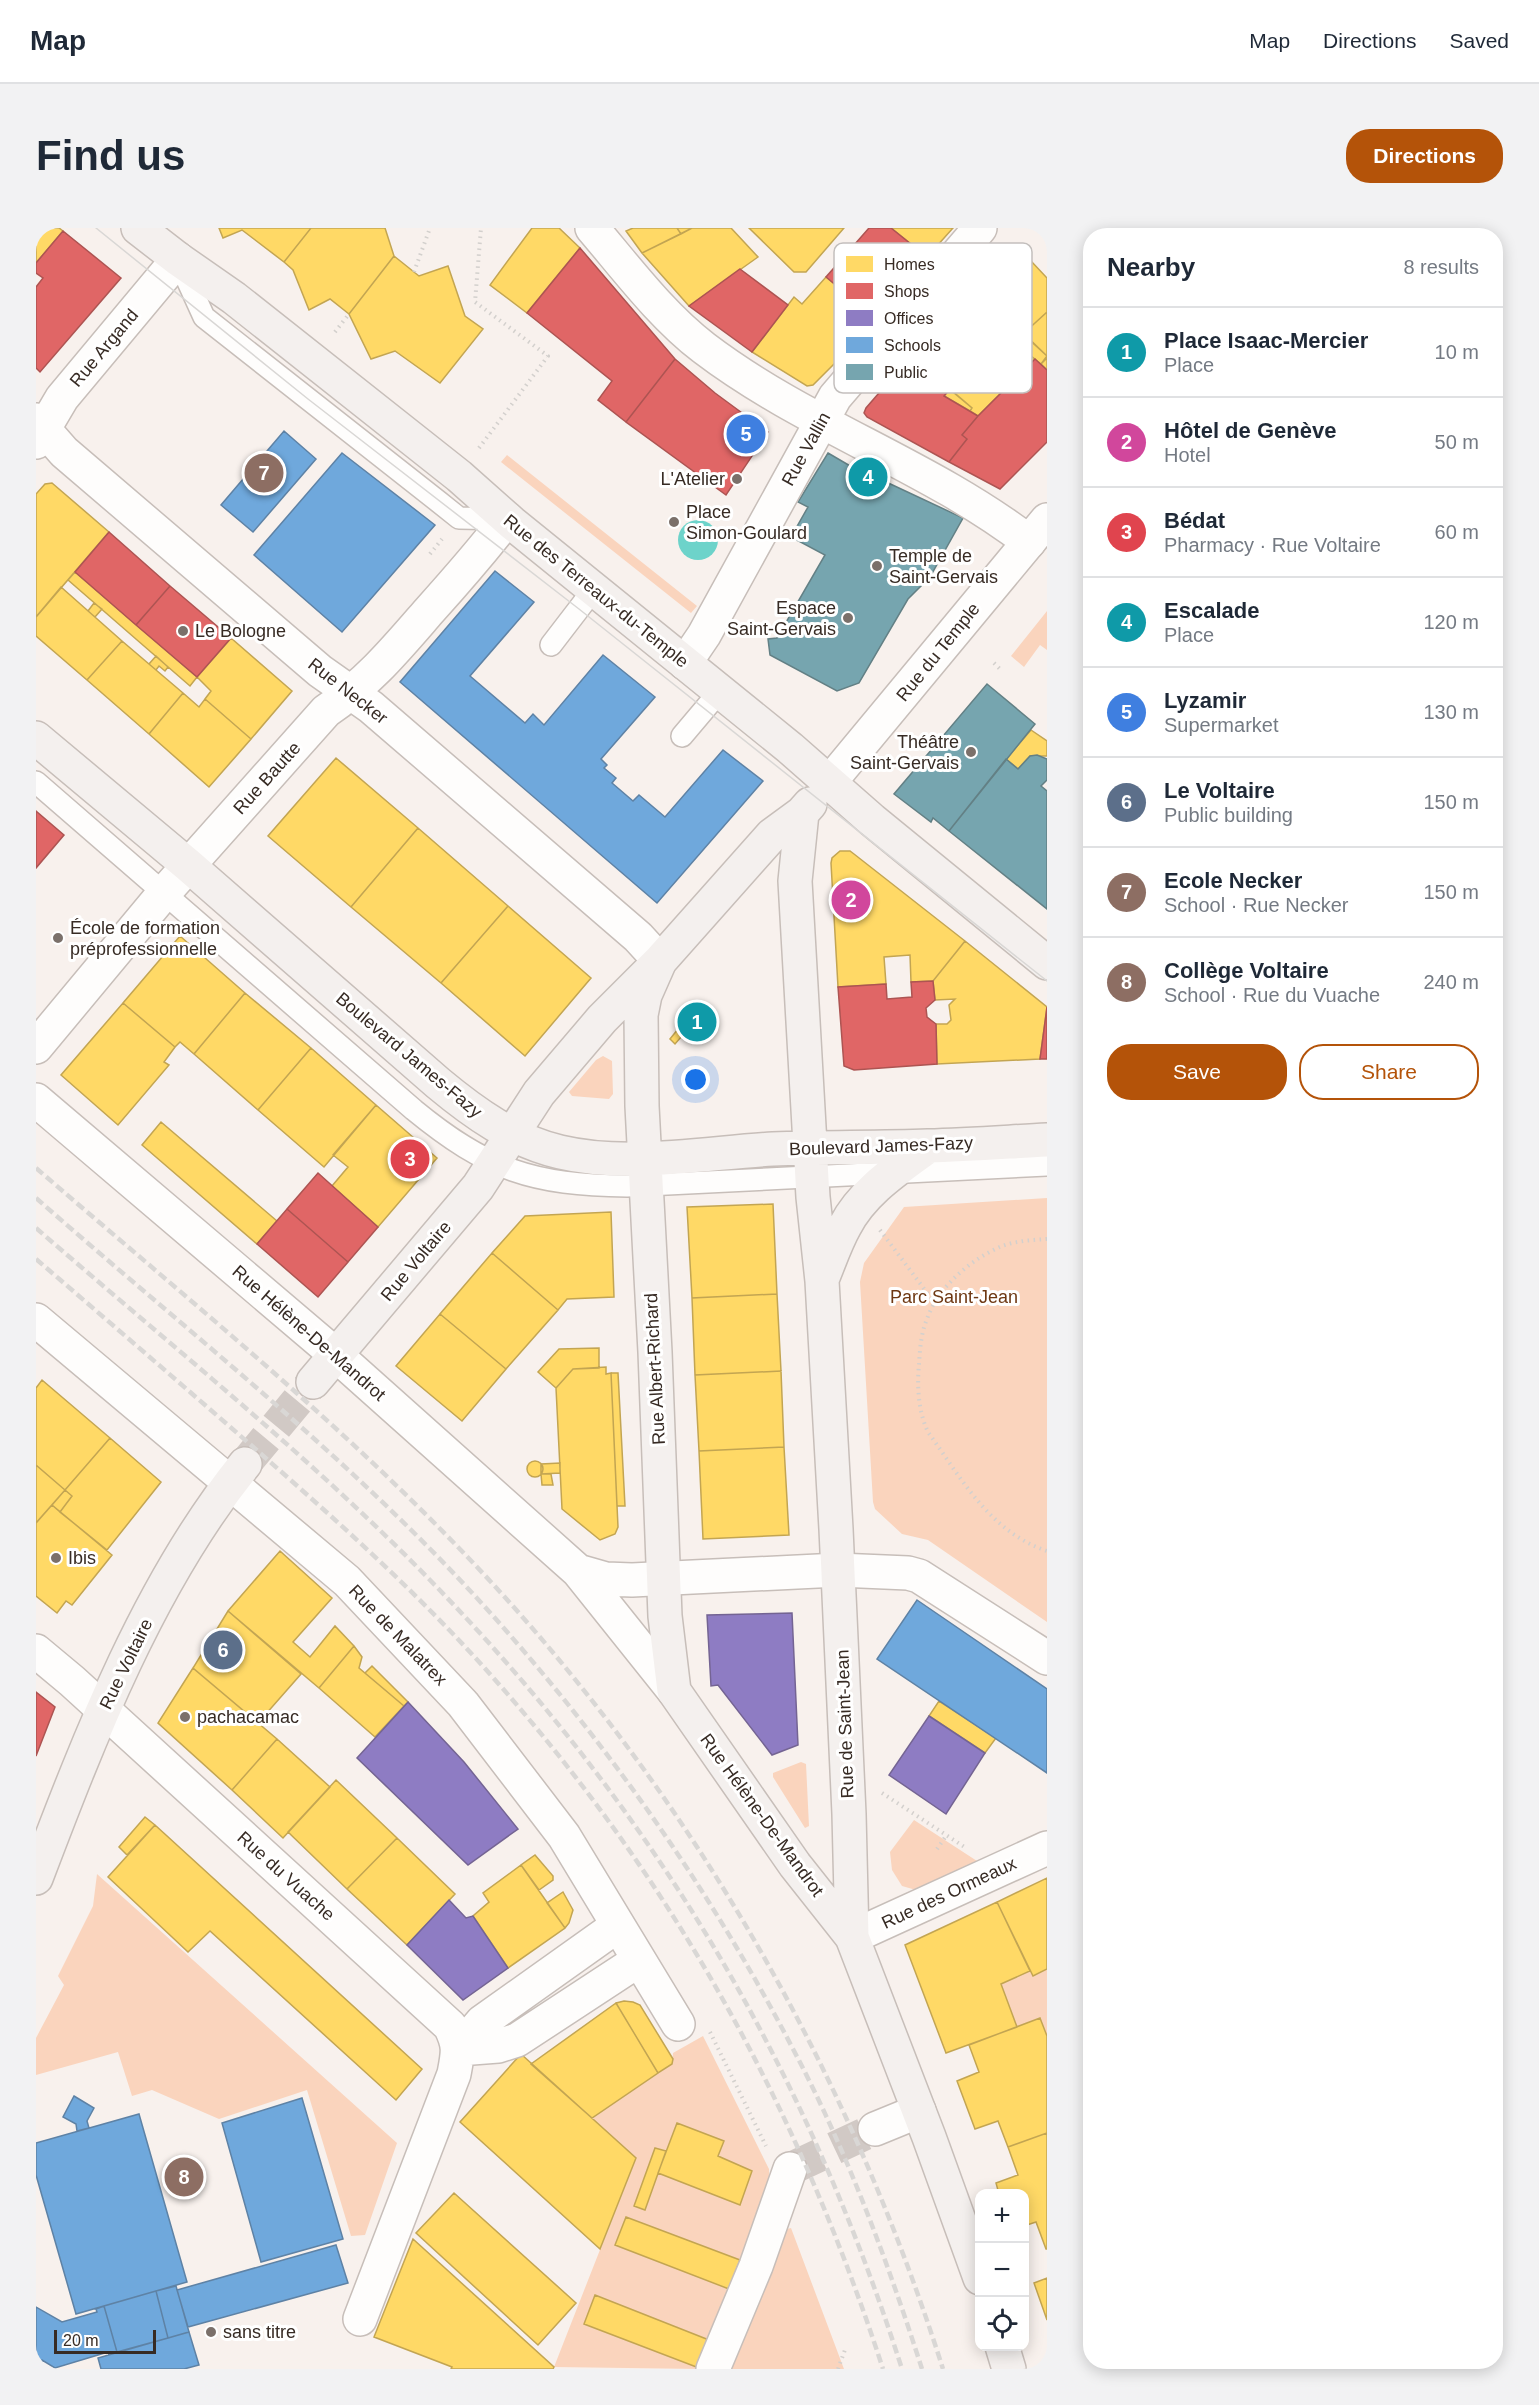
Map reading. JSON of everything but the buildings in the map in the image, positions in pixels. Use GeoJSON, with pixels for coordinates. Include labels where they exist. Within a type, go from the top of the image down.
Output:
{"type":"FeatureCollection","features":[{"type":"Feature","properties":{"kind":"main road","name":"Rue des Terreaux-du-Temple"},"geometry":{"type":"LineString","coordinates":[[138,228],[234,298],[459,476],[507,519],[720,691],[1047,963]]}},
{"type":"Feature","properties":{"kind":"main road","name":"Boulevard James-Fazy"},"geometry":{"type":"LineString","coordinates":[[36,738],[188,865],[474,1113],[513,1135],[541,1147],[644,1172],[811,1163],[928,1146],[1047,1140]]}},
{"type":"Feature","properties":{"kind":"main road"},"geometry":{"type":"LineString","coordinates":[[660,961],[772,835],[802,813],[829,783]]}},
{"type":"Feature","properties":{"kind":"main road","name":"Rue de Saint-Jean"},"geometry":{"type":"LineString","coordinates":[[802,813],[795,881],[811,1163],[822,1281],[838,1570],[852,1937],[975,2264]]}},
{"type":"Feature","properties":{"kind":"main road","name":"Rue Voltaire"},"geometry":{"type":"LineString","coordinates":[[313,1382],[495,1164],[539,1093],[602,1019],[660,961]]}},
{"type":"Feature","properties":{"kind":"main road","name":"Rue Albert-Richard"},"geometry":{"type":"LineString","coordinates":[[660,961],[645,995],[641,1015],[644,1172],[655,1352],[663,1579]]}},
{"type":"Feature","properties":{"kind":"main road"},"geometry":{"type":"LineString","coordinates":[[822,1281],[845,1226],[869,1194],[928,1146]]}},
{"type":"Feature","properties":{"kind":"main road","name":"Rue Voltaire"},"geometry":{"type":"LineString","coordinates":[[36,1878],[103,1711],[158,1597],[204,1520],[237,1473]]}},
{"type":"Feature","properties":{"kind":"main road","name":"Rue Hélène-De-Mandrot"},"geometry":{"type":"LineString","coordinates":[[663,1579],[674,1691],[795,1865],[852,1937]]}},
{"type":"Feature","properties":{"kind":"main road"},"geometry":{"type":"LineString","coordinates":[[1004,2351],[1009,2369]]}},
{"type":"Feature","properties":{"kind":"street"},"geometry":{"type":"LineString","coordinates":[[592,228],[678,326],[704,347],[820,422],[990,512],[1038,531]]}},
{"type":"Feature","properties":{"kind":"street","name":"Rue Vallin"},"geometry":{"type":"LineString","coordinates":[[967,243],[980,228]]}},
{"type":"Feature","properties":{"kind":"street","name":"Rue Argand"},"geometry":{"type":"LineString","coordinates":[[39,430],[62,398],[178,259]]}},
{"type":"Feature","properties":{"kind":"street","name":"Rue Vallin"},"geometry":{"type":"LineString","coordinates":[[685,663],[704,635],[820,422],[838,393]]}},
{"type":"Feature","properties":{"kind":"street","name":"Rue Necker"},"geometry":{"type":"LineString","coordinates":[[39,430],[320,671],[371,707],[638,937],[660,961]]}},
{"type":"Feature","properties":{"kind":"street","name":"Rue Bautte"},"geometry":{"type":"LineString","coordinates":[[36,1047],[188,865],[326,711],[352,694],[378,670],[470,566],[507,519]]}},
{"type":"Feature","properties":{"kind":"street","name":"Rue du Temple"},"geometry":{"type":"LineString","coordinates":[[829,783],[1038,531]]}},
{"type":"Feature","properties":{"kind":"street","name":"Rue Hélène-De-Mandrot"},"geometry":{"type":"LineString","coordinates":[[36,1101],[336,1355],[579,1570],[674,1691]]}},
{"type":"Feature","properties":{"kind":"street","name":"Rue de Malatrex"},"geometry":{"type":"LineString","coordinates":[[36,1320],[191,1453],[237,1473],[347,1581],[463,1704],[564,1836],[678,2024]]}},
{"type":"Feature","properties":{"kind":"street","name":"Rue Hélène-De-Mandrot"},"geometry":{"type":"LineString","coordinates":[[579,1570],[606,1579],[663,1579]]}},
{"type":"Feature","properties":{"kind":"street"},"geometry":{"type":"LineString","coordinates":[[663,1579],[838,1570],[885,1570],[919,1576],[1047,1658]]}},
{"type":"Feature","properties":{"kind":"street","name":"Rue du Vuache"},"geometry":{"type":"LineString","coordinates":[[36,1651],[72,1681],[450,2026],[459,2049]]}},
{"type":"Feature","properties":{"kind":"street","name":"Rue des Ormeaux"},"geometry":{"type":"LineString","coordinates":[[852,1937],[1047,1848]]}},
{"type":"Feature","properties":{"kind":"street"},"geometry":{"type":"LineString","coordinates":[[360,2319],[454,2074],[459,2049],[482,2022],[617,1926]]}},
{"type":"Feature","properties":{"kind":"street"},"geometry":{"type":"LineString","coordinates":[[459,2049],[498,2046],[517,2040],[639,1960]]}},
{"type":"Feature","properties":{"kind":"street"},"geometry":{"type":"LineString","coordinates":[[875,2129],[919,2111]]}},
{"type":"Feature","properties":{"kind":"street"},"geometry":{"type":"LineString","coordinates":[[713,2369],[756,2266],[787,2177]]}},
{"type":"Feature","properties":{"kind":"lane"},"geometry":{"type":"LineString","coordinates":[[551,645],[594,589]]}},
{"type":"Feature","properties":{"kind":"lane"},"geometry":{"type":"LineString","coordinates":[[682,736],[720,691]]}},
{"type":"Feature","properties":{"kind":"lane"},"geometry":{"type":"LineString","coordinates":[[36,782],[422,1117],[452,1140],[495,1164],[538,1179],[568,1185],[644,1172]]}},
{"type":"Feature","properties":{"kind":"lane"},"geometry":{"type":"LineString","coordinates":[[811,1163],[892,1174],[1047,1165]]}},
{"type":"Feature","properties":{"kind":"path"},"geometry":{"type":"LineString","coordinates":[[414,272],[430,228]]}},
{"type":"Feature","properties":{"kind":"path"},"geometry":{"type":"LineString","coordinates":[[474,454],[548,357],[475,302],[481,228]]}},
{"type":"Feature","properties":{"kind":"path"},"geometry":{"type":"LineString","coordinates":[[335,332],[349,314]]}},
{"type":"Feature","properties":{"kind":"path"},"geometry":{"type":"LineString","coordinates":[[994,663],[1000,669]]}},
{"type":"Feature","properties":{"kind":"path"},"geometry":{"type":"LineString","coordinates":[[874,1223],[934,1302]]}},
{"type":"Feature","properties":{"kind":"path"},"geometry":{"type":"LineString","coordinates":[[1047,1239],[1018,1241],[984,1255],[958,1275],[934,1302],[927,1318],[919,1354],[918,1388],[924,1423],[959,1477],[986,1511],[1033,1547],[1047,1551]]}},
{"type":"Feature","properties":{"kind":"path"},"geometry":{"type":"LineString","coordinates":[[881,1793],[969,1851]]}},
{"type":"Feature","properties":{"kind":"path"},"geometry":{"type":"LineString","coordinates":[[937,1849],[946,1836]]}},
{"type":"Feature","properties":{"kind":"path"},"geometry":{"type":"LineString","coordinates":[[678,2024],[705,2022],[758,2128],[787,2177]]}},
{"type":"Feature","properties":{"kind":"path"},"geometry":{"type":"LineString","coordinates":[[838,2369],[846,2347]]}},
{"type":"Feature","properties":{"kind":"green space"},"geometry":{"type":"Polygon","coordinates":[[[507,455],[697,606],[691,613],[501,462],[507,455]]]}},
{"type":"Feature","properties":{"kind":"green space"},"geometry":{"type":"Polygon","coordinates":[[[1047,611],[1047,650],[1040,645],[1024,667],[1011,656],[1047,611]]]}},
{"type":"Feature","properties":{"kind":"green space"},"geometry":{"type":"Polygon","coordinates":[[[603,1056],[612,1061],[613,1094],[609,1099],[572,1096],[569,1092],[596,1060],[603,1056]]]}},
{"type":"Feature","properties":{"kind":"green space","name":"Parc Saint-Jean"},"geometry":{"type":"Polygon","coordinates":[[[1047,1198],[1047,1622],[928,1540],[902,1534],[875,1509],[860,1282],[864,1263],[904,1207],[1047,1198]]]}},
{"type":"Feature","properties":{"kind":"green space"},"geometry":{"type":"Polygon","coordinates":[[[801,1762],[806,1764],[809,1826],[805,1828],[773,1777],[773,1773],[801,1762]]]}},
{"type":"Feature","properties":{"kind":"green space"},"geometry":{"type":"Polygon","coordinates":[[[914,1820],[977,1861],[916,1890],[902,1886],[892,1870],[890,1852],[914,1820]]]}},
{"type":"Feature","properties":{"kind":"green space"},"geometry":{"type":"Polygon","coordinates":[[[97,1874],[397,2143],[365,2235],[351,2236],[307,2090],[219,2119],[152,2090],[132,2096],[118,2052],[36,2075],[36,2038],[64,1985],[58,1976],[93,1906],[97,1874]]]}},
{"type":"Feature","properties":{"kind":"green space"},"geometry":{"type":"Polygon","coordinates":[[[1047,1969],[1047,2036],[1040,2018],[1017,2027],[1001,1984],[1030,1971],[1033,1975],[1047,1969]]]}},
{"type":"Feature","properties":{"kind":"green space"},"geometry":{"type":"Polygon","coordinates":[[[703,2036],[769,2169],[770,2195],[701,2369],[554,2367],[636,2158],[592,2118],[672,2064],[673,2053],[703,2036]]]}},
{"type":"Feature","properties":{"kind":"green space"},"geometry":{"type":"Polygon","coordinates":[[[791,2228],[844,2369],[727,2369],[783,2230],[791,2228]]]}},
{"type":"Feature","properties":{"kind":"water"},"geometry":{"type":"Polygon","coordinates":[[[698,520],[706,521],[712,526],[717,532],[717,548],[712,554],[706,559],[698,560],[690,559],[684,554],[679,548],[678,540],[679,532],[684,526],[690,521],[698,520]]]}},
{"type":"Feature","properties":{"kind":"tunnel"},"geometry":{"type":"LineString","coordinates":[[245,1464],[313,1382]]}},
{"type":"Feature","properties":{"kind":"tunnel"},"geometry":{"type":"LineString","coordinates":[[790,2169],[875,2129]]}},
{"type":"Feature","properties":{"kind":"tram line"},"geometry":{"type":"LineString","coordinates":[[96,228],[308,399],[579,609],[1047,981]]}},
{"type":"Feature","properties":{"kind":"railway"},"geometry":{"type":"LineString","coordinates":[[36,1168],[249,1351],[404,1493],[454,1543],[536,1633],[612,1727],[683,1825],[747,1928],[805,2033],[857,2142],[903,2254],[943,2369]]}},
{"type":"Feature","properties":{"kind":"railway"},"geometry":{"type":"LineString","coordinates":[[36,1198],[266,1396],[379,1499],[485,1607],[530,1658],[614,1764],[691,1874],[727,1931],[813,2088],[865,2206],[922,2369]]}},
{"type":"Feature","properties":{"kind":"railway"},"geometry":{"type":"LineString","coordinates":[[36,1228],[286,1443],[382,1533],[429,1579],[510,1667],[584,1757],[652,1850],[713,1946],[769,2045],[818,2149],[863,2257],[902,2369]]}},
{"type":"Feature","properties":{"kind":"railway"},"geometry":{"type":"LineString","coordinates":[[36,1259],[252,1446],[374,1556],[433,1613],[489,1673],[555,1751],[616,1832],[672,1915],[723,2000],[769,2088],[811,2179],[849,2272],[883,2369]]}},
{"type":"Feature","properties":{"kind":"place","name":"Lyzamir"},"geometry":{"type":"Point","coordinates":[746,434]}},
{"type":"Feature","properties":{"kind":"place","name":"Ecole Necker"},"geometry":{"type":"Point","coordinates":[264,473]}},
{"type":"Feature","properties":{"kind":"place","name":"Escalade"},"geometry":{"type":"Point","coordinates":[868,477]}},
{"type":"Feature","properties":{"kind":"place","name":"L'Atelier"},"geometry":{"type":"Point","coordinates":[737,479]}},
{"type":"Feature","properties":{"kind":"place","name":"Place Simon-Goulard"},"geometry":{"type":"Point","coordinates":[674,522]}},
{"type":"Feature","properties":{"kind":"place","name":"Temple de Saint-Gervais"},"geometry":{"type":"Point","coordinates":[877,566]}},
{"type":"Feature","properties":{"kind":"place","name":"Espace Saint-Gervais"},"geometry":{"type":"Point","coordinates":[848,618]}},
{"type":"Feature","properties":{"kind":"place","name":"Le Bologne"},"geometry":{"type":"Point","coordinates":[183,631]}},
{"type":"Feature","properties":{"kind":"place","name":"Théâtre Saint-Gervais"},"geometry":{"type":"Point","coordinates":[971,752]}},
{"type":"Feature","properties":{"kind":"place","name":"Hôtel de Genève"},"geometry":{"type":"Point","coordinates":[851,900]}},
{"type":"Feature","properties":{"kind":"place","name":"École de formation préprofessionnelle"},"geometry":{"type":"Point","coordinates":[58,938]}},
{"type":"Feature","properties":{"kind":"place","name":"Place Isaac-Mercier"},"geometry":{"type":"Point","coordinates":[697,1022]}},
{"type":"Feature","properties":{"kind":"place","name":"Bédat"},"geometry":{"type":"Point","coordinates":[410,1159]}},
{"type":"Feature","properties":{"kind":"place","name":"Ibis"},"geometry":{"type":"Point","coordinates":[56,1558]}},
{"type":"Feature","properties":{"kind":"place","name":"Le Voltaire"},"geometry":{"type":"Point","coordinates":[223,1650]}},
{"type":"Feature","properties":{"kind":"place","name":"pachacamac"},"geometry":{"type":"Point","coordinates":[185,1717]}},
{"type":"Feature","properties":{"kind":"place","name":"Collège Voltaire"},"geometry":{"type":"Point","coordinates":[184,2177]}},
{"type":"Feature","properties":{"kind":"place","name":"sans titre"},"geometry":{"type":"Point","coordinates":[211,2332]}}]}
